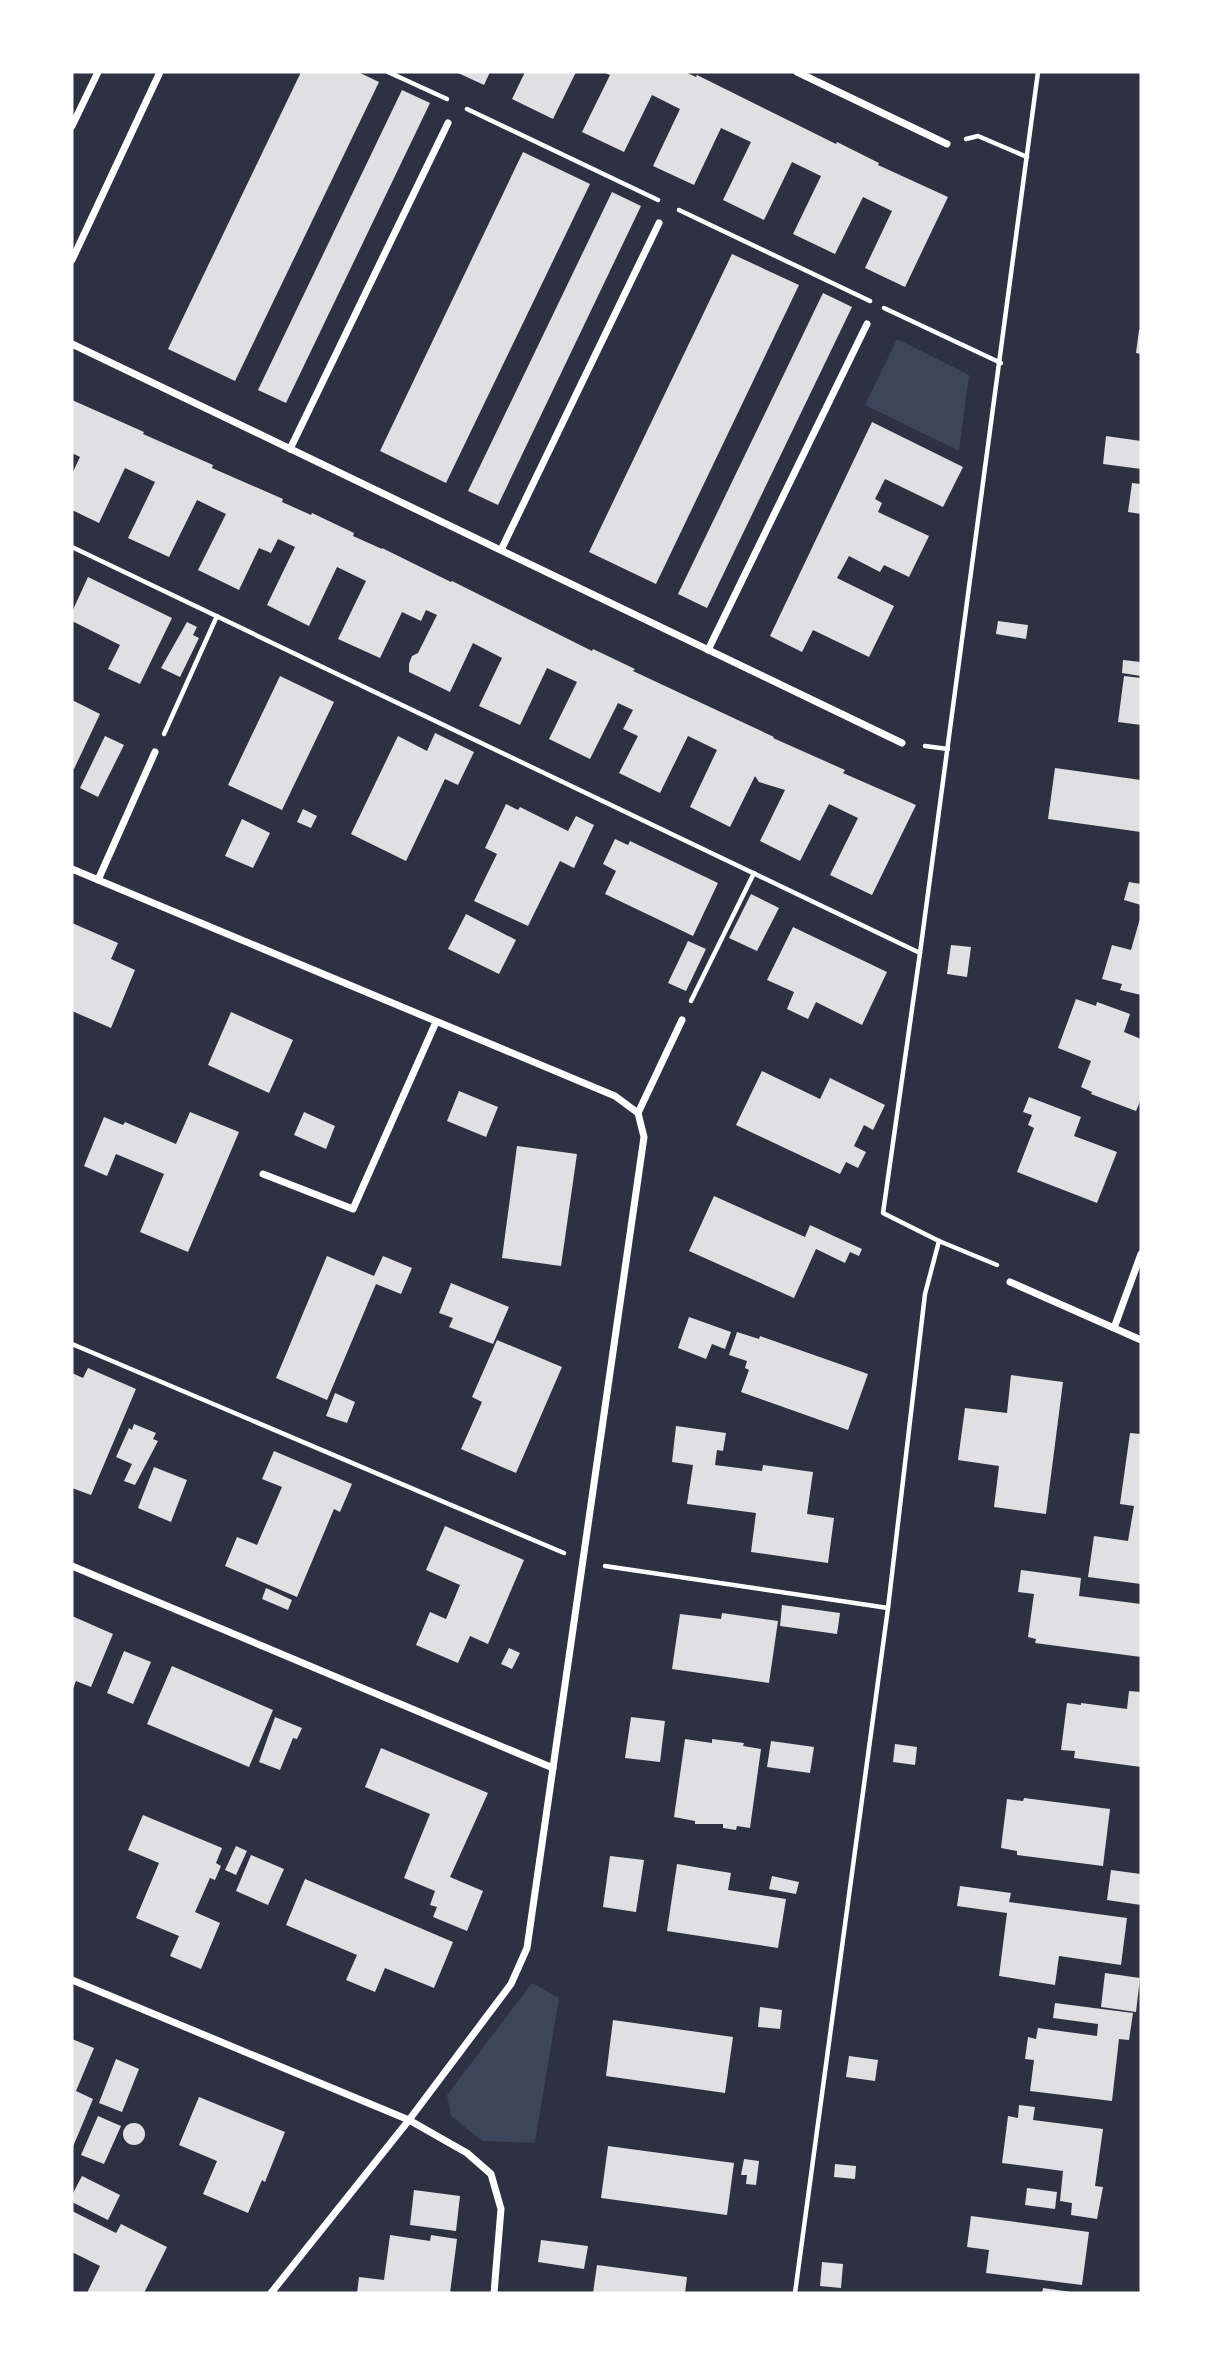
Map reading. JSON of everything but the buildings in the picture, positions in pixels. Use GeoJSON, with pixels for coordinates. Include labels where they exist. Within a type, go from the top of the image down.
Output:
{"type":"FeatureCollection","features":[{"type":"Feature","properties":{"kind":"street"},"geometry":{"type":"LineString","coordinates":[[72,125],[98,72]]}},
{"type":"Feature","properties":{"kind":"street"},"geometry":{"type":"LineString","coordinates":[[72,260],[160,72]]}},
{"type":"Feature","properties":{"kind":"street"},"geometry":{"type":"LineString","coordinates":[[797,72],[947,144]]}},
{"type":"Feature","properties":{"kind":"street"},"geometry":{"type":"LineString","coordinates":[[290,449],[448,123]]}},
{"type":"Feature","properties":{"kind":"street"},"geometry":{"type":"LineString","coordinates":[[500,550],[659,223]]}},
{"type":"Feature","properties":{"kind":"street"},"geometry":{"type":"LineString","coordinates":[[708,650],[867,324]]}},
{"type":"Feature","properties":{"kind":"street"},"geometry":{"type":"LineString","coordinates":[[72,344],[902,743]]}},
{"type":"Feature","properties":{"kind":"street"},"geometry":{"type":"LineString","coordinates":[[98,880],[155,752]]}},
{"type":"Feature","properties":{"kind":"street"},"geometry":{"type":"LineString","coordinates":[[72,869],[615,1096],[638,1113]]}},
{"type":"Feature","properties":{"kind":"street"},"geometry":{"type":"LineString","coordinates":[[271,2293],[409,2120],[510,1984],[527,1948],[644,1137],[638,1113],[682,1020]]}},
{"type":"Feature","properties":{"kind":"street"},"geometry":{"type":"LineString","coordinates":[[263,1174],[353,1209],[436,1021]]}},
{"type":"Feature","properties":{"kind":"street"},"geometry":{"type":"LineString","coordinates":[[1114,1328],[1141,1255]]}},
{"type":"Feature","properties":{"kind":"street"},"geometry":{"type":"LineString","coordinates":[[1010,1282],[1141,1340]]}},
{"type":"Feature","properties":{"kind":"street"},"geometry":{"type":"LineString","coordinates":[[72,1566],[553,1768]]}},
{"type":"Feature","properties":{"kind":"street"},"geometry":{"type":"LineString","coordinates":[[72,1980],[409,2120],[467,2153],[491,2174],[501,2209],[494,2293]]}},
{"type":"Feature","properties":{"kind":"path"},"geometry":{"type":"LineString","coordinates":[[388,72],[1000,363]]}},
{"type":"Feature","properties":{"kind":"path"},"geometry":{"type":"LineString","coordinates":[[1010,1282],[997,1265],[939,1241],[883,1213],[1038,72]]}},
{"type":"Feature","properties":{"kind":"path"},"geometry":{"type":"LineString","coordinates":[[947,144],[978,136],[1027,157]]}},
{"type":"Feature","properties":{"kind":"path"},"geometry":{"type":"LineString","coordinates":[[72,547],[920,953]]}},
{"type":"Feature","properties":{"kind":"path"},"geometry":{"type":"LineString","coordinates":[[155,752],[217,617]]}},
{"type":"Feature","properties":{"kind":"path"},"geometry":{"type":"LineString","coordinates":[[682,1020],[754,873]]}},
{"type":"Feature","properties":{"kind":"path"},"geometry":{"type":"LineString","coordinates":[[794,2293],[888,1608],[926,1294],[939,1241]]}},
{"type":"Feature","properties":{"kind":"path"},"geometry":{"type":"LineString","coordinates":[[72,1344],[582,1561],[629,1571],[888,1608]]}},
{"type":"Feature","properties":{"kind":"shaded area"},"geometry":{"type":"Polygon","coordinates":[[[897,339],[969,375],[959,451],[865,405],[897,339]]]}},
{"type":"Feature","properties":{"kind":"shaded area"},"geometry":{"type":"Polygon","coordinates":[[[532,1983],[559,1998],[535,2143],[482,2141],[451,2116],[447,2095],[532,1983]]]}}]}
